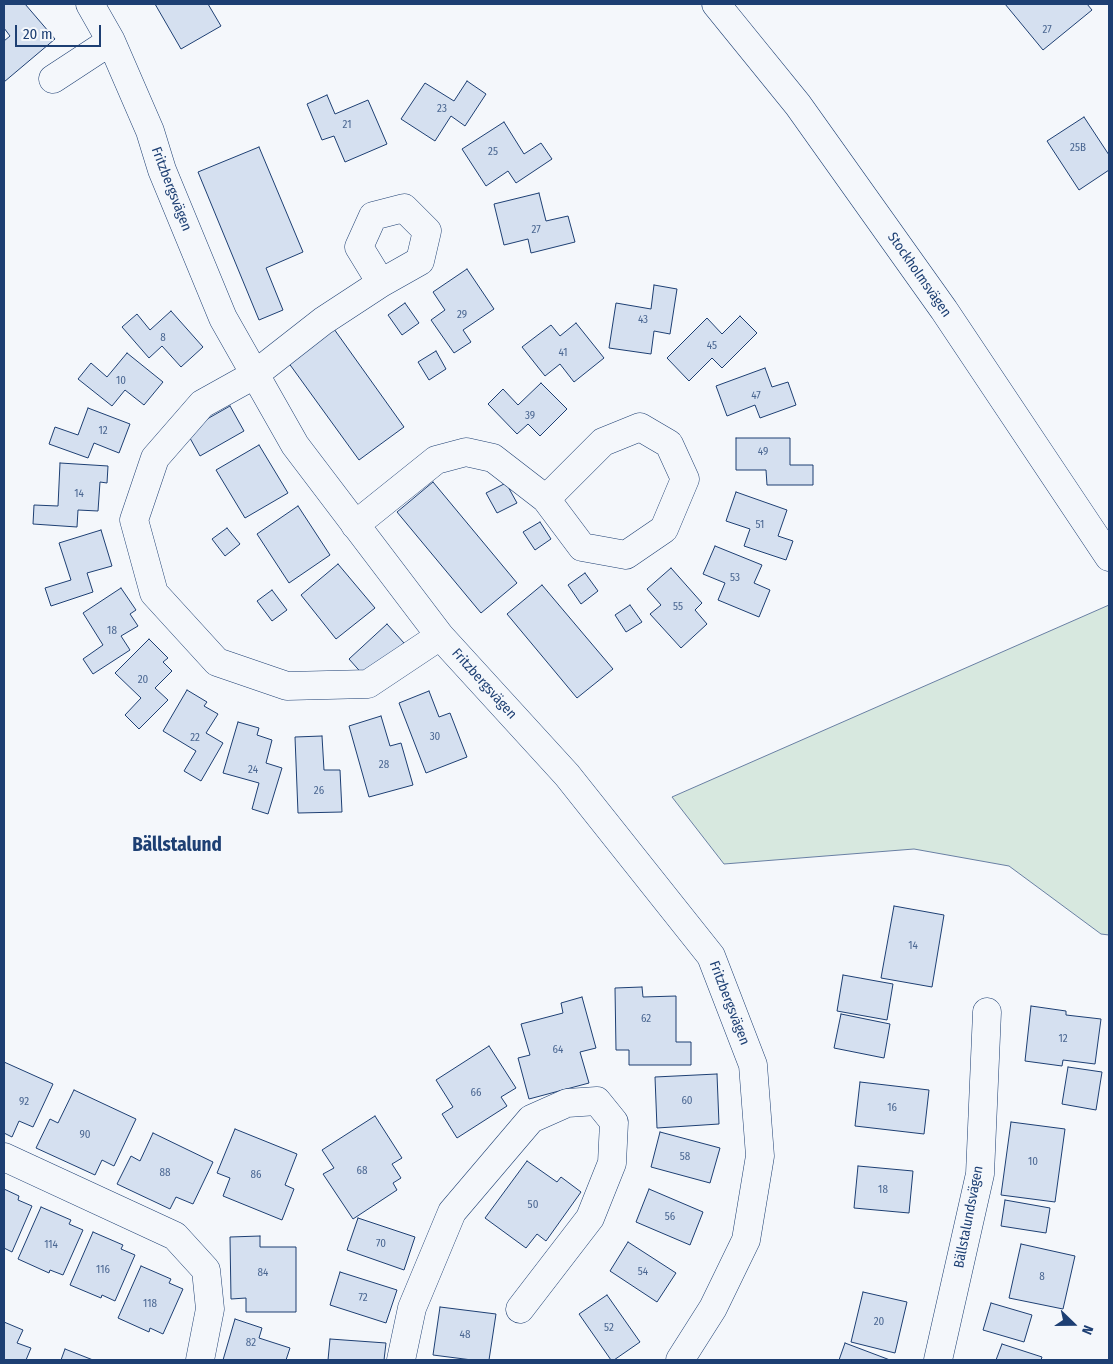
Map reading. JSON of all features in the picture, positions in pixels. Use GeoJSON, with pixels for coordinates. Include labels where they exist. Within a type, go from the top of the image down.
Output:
{"type":"FeatureCollection","features":[{"type":"Feature","properties":{"kind":"street","name":"Fritzbergsvägen"},"geometry":{"type":"LineString","coordinates":[[90,4],[111,41],[150,130],[162,170],[224,318],[254,375],[295,445],[440,636],[567,775],[711,956],[753,1066],[760,1156],[746,1240],[713,1308],[680,1360]]}},
{"type":"Feature","properties":{"kind":"street","name":"Stockholmsvägen"},"geometry":{"type":"LineString","coordinates":[[716,4],[798,105],[944,310],[1109,556]]}},
{"type":"Feature","properties":{"kind":"street"},"geometry":{"type":"LineString","coordinates":[[53,80],[111,41]]}},
{"type":"Feature","properties":{"kind":"street"},"geometry":{"type":"LineString","coordinates":[[381,283],[323,321],[254,375],[202,404],[155,458],[134,520],[154,594],[217,662],[287,686],[368,684],[440,636]]}},
{"type":"Feature","properties":{"kind":"street"},"geometry":{"type":"LineString","coordinates":[[355,525],[436,460],[466,452],[493,458],[546,499],[582,547],[626,555],[664,529],[685,479],[669,444],[640,427],[603,442],[546,499]]}},
{"type":"Feature","properties":{"kind":"street","name":"Bällstalundsvägen"},"geometry":{"type":"LineString","coordinates":[[938,1360],[980,1174],[987,1012]]}},
{"type":"Feature","properties":{"kind":"street"},"geometry":{"type":"LineString","coordinates":[[401,1360],[412,1308],[452,1212],[531,1119],[567,1103],[597,1101],[614,1122],[612,1163],[590,1218],[520,1310]]}},
{"type":"Feature","properties":{"kind":"street"},"geometry":{"type":"LineString","coordinates":[[4,1157],[175,1236],[206,1270],[210,1309],[200,1360]]}},
{"type":"Feature","properties":{"kind":"shaded area"},"geometry":{"type":"Polygon","coordinates":[[[1109,605],[1109,935],[1101,934],[1009,866],[914,849],[724,864],[672,797],[1109,605]]]}},
{"type":"Feature","properties":{"kind":"building"},"geometry":{"type":"Polygon","coordinates":[[[4,4],[25,4],[55,39],[4,82],[4,41],[10,36],[4,28],[4,4]]]}},
{"type":"Feature","properties":{"kind":"building"},"geometry":{"type":"Polygon","coordinates":[[[155,4],[208,4],[221,26],[181,49],[155,4]]]}},
{"type":"Feature","properties":{"kind":"building"},"geometry":{"type":"Polygon","coordinates":[[[1005,4],[1087,4],[1092,10],[1043,50],[1005,4]]]}},
{"type":"Feature","properties":{"kind":"building"},"geometry":{"type":"Polygon","coordinates":[[[467,81],[486,94],[465,126],[451,116],[435,141],[401,119],[425,83],[454,101],[467,81]]]}},
{"type":"Feature","properties":{"kind":"building"},"geometry":{"type":"Polygon","coordinates":[[[327,95],[335,114],[368,100],[387,144],[345,162],[334,136],[322,140],[307,104],[327,95]]]}},
{"type":"Feature","properties":{"kind":"building"},"geometry":{"type":"Polygon","coordinates":[[[1084,117],[1109,155],[1109,170],[1079,190],[1047,141],[1084,117]]]}},
{"type":"Feature","properties":{"kind":"building"},"geometry":{"type":"Polygon","coordinates":[[[504,122],[524,154],[541,143],[552,159],[516,183],[508,171],[486,186],[462,149],[504,122]]]}},
{"type":"Feature","properties":{"kind":"building"},"geometry":{"type":"Polygon","coordinates":[[[259,147],[303,252],[266,268],[283,310],[259,320],[198,172],[259,147]]]}},
{"type":"Feature","properties":{"kind":"building"},"geometry":{"type":"Polygon","coordinates":[[[539,193],[546,221],[568,216],[575,242],[531,253],[528,239],[504,245],[494,204],[539,193]]]}},
{"type":"Feature","properties":{"kind":"building"},"geometry":{"type":"Polygon","coordinates":[[[467,269],[494,309],[463,330],[471,342],[454,353],[431,320],[445,310],[433,292],[467,269]]]}},
{"type":"Feature","properties":{"kind":"building"},"geometry":{"type":"Polygon","coordinates":[[[654,285],[677,289],[670,334],[654,331],[651,354],[609,348],[616,303],[651,309],[654,285]]]}},
{"type":"Feature","properties":{"kind":"building"},"geometry":{"type":"Polygon","coordinates":[[[405,303],[419,323],[402,335],[388,315],[405,303]]]}},
{"type":"Feature","properties":{"kind":"building"},"geometry":{"type":"Polygon","coordinates":[[[171,311],[203,347],[181,367],[162,346],[149,358],[122,327],[137,314],[150,330],[171,311]]]}},
{"type":"Feature","properties":{"kind":"building"},"geometry":{"type":"Polygon","coordinates":[[[740,316],[757,333],[722,368],[712,358],[689,381],[667,358],[707,318],[722,334],[740,316]]]}},
{"type":"Feature","properties":{"kind":"building"},"geometry":{"type":"Polygon","coordinates":[[[576,323],[604,358],[574,382],[560,364],[545,376],[522,347],[551,325],[560,336],[576,323]]]}},
{"type":"Feature","properties":{"kind":"building"},"geometry":{"type":"Polygon","coordinates":[[[334,329],[404,427],[359,460],[288,362],[334,329]]]}},
{"type":"Feature","properties":{"kind":"building"},"geometry":{"type":"Polygon","coordinates":[[[436,351],[446,369],[429,380],[418,362],[436,351]]]}},
{"type":"Feature","properties":{"kind":"building"},"geometry":{"type":"Polygon","coordinates":[[[127,353],[163,382],[144,405],[125,390],[112,406],[78,379],[91,363],[107,377],[127,353]]]}},
{"type":"Feature","properties":{"kind":"building"},"geometry":{"type":"Polygon","coordinates":[[[765,368],[772,387],[788,382],[796,405],[760,418],[755,405],[727,416],[716,386],[765,368]]]}},
{"type":"Feature","properties":{"kind":"building"},"geometry":{"type":"Polygon","coordinates":[[[541,383],[567,409],[540,436],[528,424],[517,434],[488,404],[503,389],[518,405],[541,383]]]}},
{"type":"Feature","properties":{"kind":"building"},"geometry":{"type":"Polygon","coordinates":[[[230,406],[244,431],[200,456],[186,431],[230,406]]]}},
{"type":"Feature","properties":{"kind":"building"},"geometry":{"type":"Polygon","coordinates":[[[88,408],[130,424],[119,453],[94,443],[88,458],[49,444],[55,427],[78,435],[88,408]]]}},
{"type":"Feature","properties":{"kind":"building"},"geometry":{"type":"Polygon","coordinates":[[[736,438],[790,438],[790,465],[813,465],[813,485],[767,485],[766,470],[736,470],[736,438]]]}},
{"type":"Feature","properties":{"kind":"building"},"geometry":{"type":"Polygon","coordinates":[[[259,445],[288,493],[245,518],[216,470],[259,445]]]}},
{"type":"Feature","properties":{"kind":"building"},"geometry":{"type":"Polygon","coordinates":[[[60,463],[108,466],[107,483],[100,482],[98,511],[78,510],[77,527],[33,524],[34,505],[58,506],[60,463]]]}},
{"type":"Feature","properties":{"kind":"building"},"geometry":{"type":"Polygon","coordinates":[[[433,482],[517,583],[481,613],[397,512],[433,482]]]}},
{"type":"Feature","properties":{"kind":"building"},"geometry":{"type":"Polygon","coordinates":[[[506,483],[517,503],[497,513],[486,493],[506,483]]]}},
{"type":"Feature","properties":{"kind":"building"},"geometry":{"type":"Polygon","coordinates":[[[736,492],[787,510],[778,536],[793,541],[786,560],[744,546],[750,529],[726,521],[736,492]]]}},
{"type":"Feature","properties":{"kind":"building"},"geometry":{"type":"Polygon","coordinates":[[[298,506],[330,555],[289,583],[257,534],[298,506]]]}},
{"type":"Feature","properties":{"kind":"building"},"geometry":{"type":"Polygon","coordinates":[[[540,522],[551,539],[535,550],[523,532],[540,522]]]}},
{"type":"Feature","properties":{"kind":"building"},"geometry":{"type":"Polygon","coordinates":[[[227,528],[240,544],[225,556],[212,539],[227,528]]]}},
{"type":"Feature","properties":{"kind":"building"},"geometry":{"type":"Polygon","coordinates":[[[101,530],[112,566],[87,573],[93,592],[51,606],[45,588],[71,580],[59,543],[101,530]]]}},
{"type":"Feature","properties":{"kind":"building"},"geometry":{"type":"Polygon","coordinates":[[[715,546],[762,565],[754,583],[770,590],[759,617],[718,600],[725,583],[703,574],[715,546]]]}},
{"type":"Feature","properties":{"kind":"building"},"geometry":{"type":"Polygon","coordinates":[[[338,564],[375,608],[336,639],[301,595],[338,564]]]}},
{"type":"Feature","properties":{"kind":"building"},"geometry":{"type":"Polygon","coordinates":[[[671,568],[702,603],[695,610],[707,624],[681,648],[650,614],[661,605],[647,589],[671,568]]]}},
{"type":"Feature","properties":{"kind":"building"},"geometry":{"type":"Polygon","coordinates":[[[585,573],[598,591],[581,604],[568,585],[585,573]]]}},
{"type":"Feature","properties":{"kind":"building"},"geometry":{"type":"Polygon","coordinates":[[[542,585],[613,669],[577,698],[507,614],[542,585]]]}},
{"type":"Feature","properties":{"kind":"building"},"geometry":{"type":"Polygon","coordinates":[[[121,588],[136,610],[130,614],[138,626],[121,636],[130,650],[93,674],[83,659],[103,645],[83,613],[121,588]]]}},
{"type":"Feature","properties":{"kind":"building"},"geometry":{"type":"Polygon","coordinates":[[[272,590],[287,610],[272,621],[257,601],[272,590]]]}},
{"type":"Feature","properties":{"kind":"building"},"geometry":{"type":"Polygon","coordinates":[[[630,605],[642,622],[626,632],[615,615],[630,605]]]}},
{"type":"Feature","properties":{"kind":"building"},"geometry":{"type":"Polygon","coordinates":[[[387,624],[404,643],[365,677],[349,659],[387,624]]]}},
{"type":"Feature","properties":{"kind":"building"},"geometry":{"type":"Polygon","coordinates":[[[149,639],[168,658],[163,662],[172,671],[155,688],[168,700],[139,729],[125,715],[141,698],[115,673],[149,639]]]}},
{"type":"Feature","properties":{"kind":"building"},"geometry":{"type":"Polygon","coordinates":[[[187,690],[207,702],[204,706],[218,714],[206,733],[223,743],[201,781],[184,771],[196,751],[163,731],[187,690]]]}},
{"type":"Feature","properties":{"kind":"building"},"geometry":{"type":"Polygon","coordinates":[[[429,691],[439,717],[450,713],[467,757],[426,773],[399,703],[429,691]]]}},
{"type":"Feature","properties":{"kind":"building"},"geometry":{"type":"Polygon","coordinates":[[[381,716],[390,746],[401,743],[413,785],[369,797],[349,726],[381,716]]]}},
{"type":"Feature","properties":{"kind":"building"},"geometry":{"type":"Polygon","coordinates":[[[238,722],[259,728],[257,735],[272,740],[266,763],[282,768],[268,814],[252,809],[259,783],[223,773],[238,722]]]}},
{"type":"Feature","properties":{"kind":"building"},"geometry":{"type":"Polygon","coordinates":[[[322,736],[324,770],[340,770],[342,812],[298,813],[295,737],[322,736]]]}},
{"type":"Feature","properties":{"kind":"building"},"geometry":{"type":"Polygon","coordinates":[[[894,906],[944,915],[932,987],[881,978],[894,906]]]}},
{"type":"Feature","properties":{"kind":"building"},"geometry":{"type":"Polygon","coordinates":[[[843,975],[893,984],[887,1020],[837,1011],[843,975]]]}},
{"type":"Feature","properties":{"kind":"building"},"geometry":{"type":"Polygon","coordinates":[[[642,987],[643,997],[676,996],[676,1042],[691,1042],[691,1065],[629,1065],[629,1050],[616,1050],[615,988],[642,987]]]}},
{"type":"Feature","properties":{"kind":"building"},"geometry":{"type":"Polygon","coordinates":[[[582,997],[596,1048],[580,1052],[589,1083],[529,1099],[518,1058],[530,1055],[521,1024],[563,1013],[561,1003],[582,997]]]}},
{"type":"Feature","properties":{"kind":"building"},"geometry":{"type":"Polygon","coordinates":[[[1031,1006],[1066,1011],[1066,1015],[1101,1019],[1095,1064],[1063,1060],[1062,1066],[1025,1061],[1031,1006]]]}},
{"type":"Feature","properties":{"kind":"building"},"geometry":{"type":"Polygon","coordinates":[[[841,1014],[890,1024],[884,1058],[834,1048],[841,1014]]]}},
{"type":"Feature","properties":{"kind":"building"},"geometry":{"type":"Polygon","coordinates":[[[489,1046],[516,1088],[501,1097],[507,1106],[457,1138],[442,1114],[453,1107],[436,1080],[489,1046]]]}},
{"type":"Feature","properties":{"kind":"building"},"geometry":{"type":"Polygon","coordinates":[[[4,1062],[53,1084],[33,1127],[19,1121],[12,1137],[4,1133],[4,1062]]]}},
{"type":"Feature","properties":{"kind":"building"},"geometry":{"type":"Polygon","coordinates":[[[1068,1067],[1102,1072],[1096,1110],[1062,1104],[1068,1067]]]}},
{"type":"Feature","properties":{"kind":"building"},"geometry":{"type":"Polygon","coordinates":[[[717,1074],[719,1124],[657,1128],[655,1077],[717,1074]]]}},
{"type":"Feature","properties":{"kind":"building"},"geometry":{"type":"Polygon","coordinates":[[[860,1082],[929,1090],[924,1134],[855,1126],[860,1082]]]}},
{"type":"Feature","properties":{"kind":"building"},"geometry":{"type":"Polygon","coordinates":[[[74,1090],[136,1119],[114,1166],[102,1160],[95,1175],[36,1148],[50,1119],[58,1123],[74,1090]]]}},
{"type":"Feature","properties":{"kind":"building"},"geometry":{"type":"Polygon","coordinates":[[[375,1116],[402,1158],[392,1164],[401,1178],[393,1183],[397,1190],[353,1219],[323,1174],[334,1168],[322,1150],[375,1116]]]}},
{"type":"Feature","properties":{"kind":"building"},"geometry":{"type":"Polygon","coordinates":[[[1011,1122],[1065,1129],[1055,1202],[1001,1195],[1011,1122]]]}},
{"type":"Feature","properties":{"kind":"building"},"geometry":{"type":"Polygon","coordinates":[[[235,1129],[297,1154],[285,1185],[294,1189],[282,1220],[223,1196],[230,1178],[217,1173],[235,1129]]]}},
{"type":"Feature","properties":{"kind":"building"},"geometry":{"type":"Polygon","coordinates":[[[660,1132],[720,1148],[710,1183],[651,1167],[660,1132]]]}},
{"type":"Feature","properties":{"kind":"building"},"geometry":{"type":"Polygon","coordinates":[[[153,1133],[213,1162],[193,1204],[176,1197],[170,1209],[117,1184],[131,1156],[140,1161],[153,1133]]]}},
{"type":"Feature","properties":{"kind":"building"},"geometry":{"type":"Polygon","coordinates":[[[527,1161],[557,1182],[561,1177],[581,1192],[546,1241],[537,1234],[526,1248],[485,1218],[527,1161]]]}},
{"type":"Feature","properties":{"kind":"building"},"geometry":{"type":"Polygon","coordinates":[[[858,1166],[913,1171],[909,1213],[854,1208],[858,1166]]]}},
{"type":"Feature","properties":{"kind":"building"},"geometry":{"type":"Polygon","coordinates":[[[4,1189],[19,1196],[18,1200],[32,1206],[12,1252],[4,1248],[4,1189]]]}},
{"type":"Feature","properties":{"kind":"building"},"geometry":{"type":"Polygon","coordinates":[[[649,1189],[703,1212],[690,1245],[636,1222],[649,1189]]]}},
{"type":"Feature","properties":{"kind":"building"},"geometry":{"type":"Polygon","coordinates":[[[1005,1200],[1050,1208],[1046,1233],[1001,1226],[1005,1200]]]}},
{"type":"Feature","properties":{"kind":"building"},"geometry":{"type":"Polygon","coordinates":[[[41,1207],[71,1220],[69,1224],[83,1230],[63,1275],[50,1270],[49,1273],[18,1259],[41,1207]]]}},
{"type":"Feature","properties":{"kind":"building"},"geometry":{"type":"Polygon","coordinates":[[[358,1218],[415,1237],[404,1270],[347,1250],[358,1218]]]}},
{"type":"Feature","properties":{"kind":"building"},"geometry":{"type":"Polygon","coordinates":[[[93,1232],[123,1245],[121,1249],[135,1255],[115,1301],[102,1295],[101,1298],[70,1285],[93,1232]]]}},
{"type":"Feature","properties":{"kind":"building"},"geometry":{"type":"Polygon","coordinates":[[[260,1236],[260,1247],[296,1247],[296,1312],[246,1312],[246,1298],[231,1299],[230,1237],[260,1236]]]}},
{"type":"Feature","properties":{"kind":"building"},"geometry":{"type":"Polygon","coordinates":[[[628,1242],[676,1273],[657,1302],[610,1271],[628,1242]]]}},
{"type":"Feature","properties":{"kind":"building"},"geometry":{"type":"Polygon","coordinates":[[[1021,1244],[1075,1256],[1063,1309],[1009,1298],[1021,1244]]]}},
{"type":"Feature","properties":{"kind":"building"},"geometry":{"type":"Polygon","coordinates":[[[141,1266],[171,1279],[169,1283],[183,1289],[163,1334],[150,1328],[149,1332],[118,1318],[141,1266]]]}},
{"type":"Feature","properties":{"kind":"building"},"geometry":{"type":"Polygon","coordinates":[[[340,1272],[397,1290],[386,1323],[330,1305],[340,1272]]]}},
{"type":"Feature","properties":{"kind":"building"},"geometry":{"type":"Polygon","coordinates":[[[863,1292],[907,1302],[895,1353],[851,1342],[863,1292]]]}},
{"type":"Feature","properties":{"kind":"building"},"geometry":{"type":"Polygon","coordinates":[[[607,1295],[640,1342],[614,1360],[611,1360],[579,1314],[607,1295]]]}},
{"type":"Feature","properties":{"kind":"building"},"geometry":{"type":"Polygon","coordinates":[[[991,1303],[1032,1315],[1024,1342],[983,1330],[991,1303]]]}},
{"type":"Feature","properties":{"kind":"building"},"geometry":{"type":"Polygon","coordinates":[[[440,1307],[496,1314],[489,1360],[472,1360],[433,1355],[440,1307]]]}},
{"type":"Feature","properties":{"kind":"building"},"geometry":{"type":"Polygon","coordinates":[[[235,1319],[262,1328],[259,1338],[290,1348],[286,1360],[223,1360],[235,1319]]]}},
{"type":"Feature","properties":{"kind":"building"},"geometry":{"type":"Polygon","coordinates":[[[4,1322],[23,1330],[17,1343],[31,1348],[26,1360],[4,1360],[4,1322]]]}},
{"type":"Feature","properties":{"kind":"building"},"geometry":{"type":"Polygon","coordinates":[[[330,1339],[386,1343],[384,1360],[328,1360],[330,1339]]]}},
{"type":"Feature","properties":{"kind":"building"},"geometry":{"type":"Polygon","coordinates":[[[845,1343],[890,1360],[839,1360],[845,1343]]]}},
{"type":"Feature","properties":{"kind":"building"},"geometry":{"type":"Polygon","coordinates":[[[1002,1344],[1042,1357],[1041,1360],[996,1360],[1002,1344]]]}},
{"type":"Feature","properties":{"kind":"building"},"geometry":{"type":"Polygon","coordinates":[[[65,1349],[93,1360],[61,1360],[65,1349]]]}},
{"type":"Feature","properties":{"kind":"district","name":"Bällstalund"},"geometry":{"type":"Point","coordinates":[177,846]}}]}
